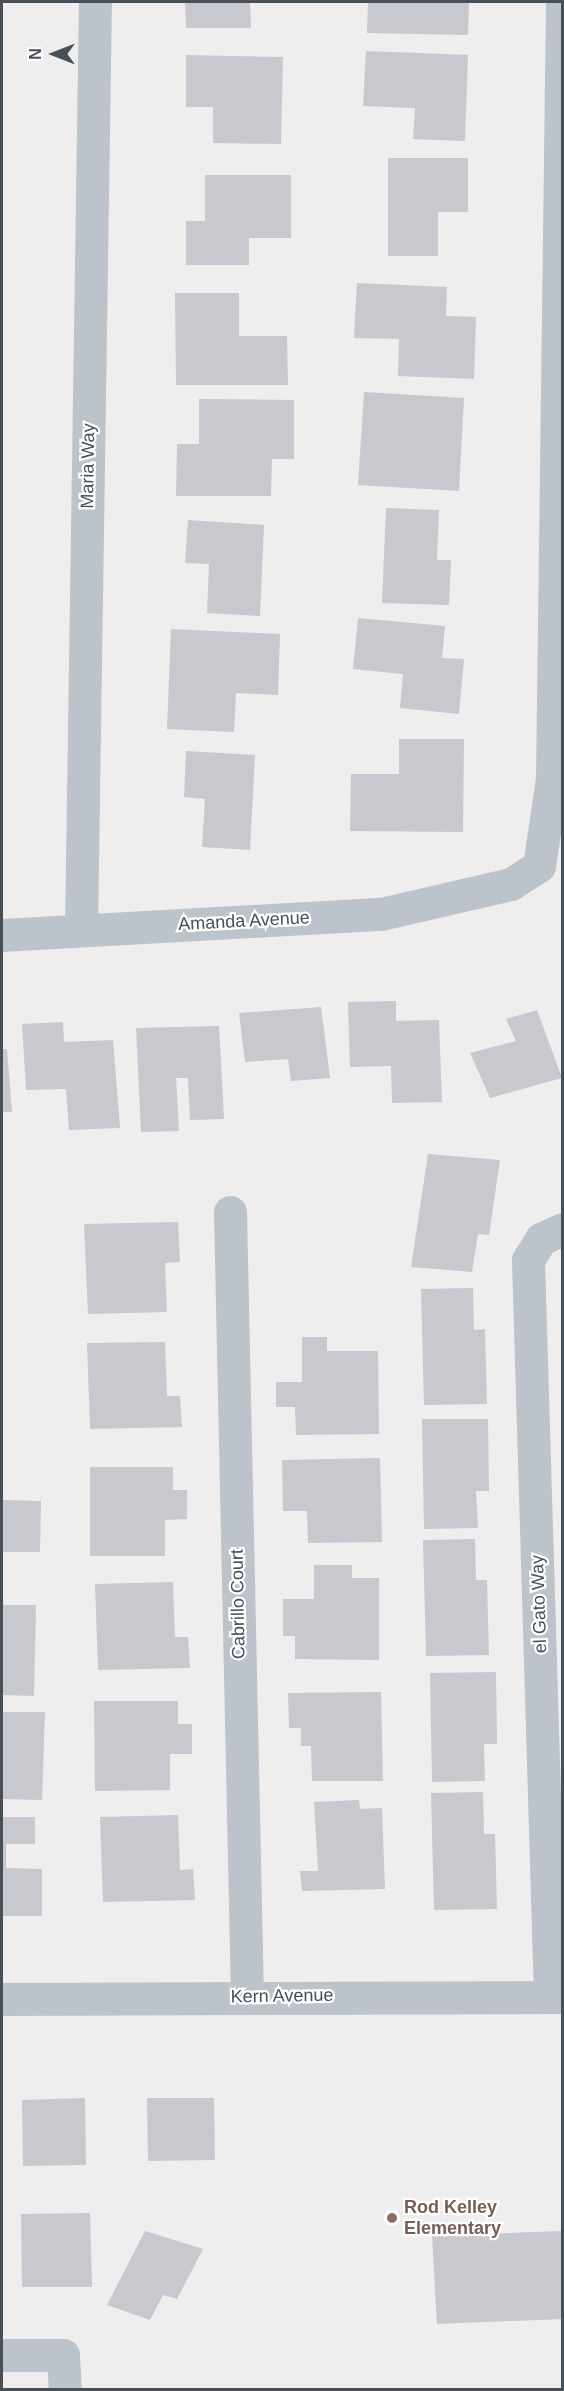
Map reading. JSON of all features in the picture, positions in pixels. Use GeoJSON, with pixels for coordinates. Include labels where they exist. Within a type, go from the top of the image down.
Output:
{"type":"FeatureCollection","features":[{"type":"Feature","properties":{"kind":"street","name":"Maria Way"},"geometry":{"type":"LineString","coordinates":[[81,930],[95,2]]}},
{"type":"Feature","properties":{"kind":"street","name":"Amanda Avenue"},"geometry":{"type":"LineString","coordinates":[[2,935],[381,914],[511,884],[539,866],[549,822],[562,2]]}},
{"type":"Feature","properties":{"kind":"street","name":"Cabrillo Court"},"geometry":{"type":"LineString","coordinates":[[230,1212],[247,1996]]}},
{"type":"Feature","properties":{"kind":"street","name":"el Gato Way"},"geometry":{"type":"LineString","coordinates":[[556,1997],[528,1260],[541,1239],[562,1229]]}},
{"type":"Feature","properties":{"kind":"street","name":"Kern Avenue"},"geometry":{"type":"LineString","coordinates":[[2,1999],[247,1996],[556,1997]]}},
{"type":"Feature","properties":{"kind":"street"},"geometry":{"type":"LineString","coordinates":[[2,2355],[63,2355],[65,2390]]}},
{"type":"Feature","properties":{"kind":"building"},"geometry":{"type":"Polygon","coordinates":[[[185,2],[250,2],[251,28],[186,28],[185,2]]]}},
{"type":"Feature","properties":{"kind":"building"},"geometry":{"type":"Polygon","coordinates":[[[368,2],[469,2],[468,35],[367,33],[368,2]]]}},
{"type":"Feature","properties":{"kind":"building"},"geometry":{"type":"Polygon","coordinates":[[[366,51],[468,55],[465,141],[413,139],[415,108],[363,106],[366,51]]]}},
{"type":"Feature","properties":{"kind":"building"},"geometry":{"type":"Polygon","coordinates":[[[186,55],[283,57],[281,144],[213,143],[213,107],[186,107],[186,55]]]}},
{"type":"Feature","properties":{"kind":"building"},"geometry":{"type":"Polygon","coordinates":[[[388,158],[468,158],[468,212],[438,212],[438,256],[388,256],[388,158]]]}},
{"type":"Feature","properties":{"kind":"building"},"geometry":{"type":"Polygon","coordinates":[[[205,175],[291,175],[291,238],[249,238],[249,265],[186,265],[186,221],[205,221],[205,175]]]}},
{"type":"Feature","properties":{"kind":"building"},"geometry":{"type":"Polygon","coordinates":[[[357,283],[447,287],[446,316],[476,317],[474,379],[398,376],[399,339],[354,338],[357,283]]]}},
{"type":"Feature","properties":{"kind":"building"},"geometry":{"type":"Polygon","coordinates":[[[175,293],[239,293],[239,336],[287,336],[288,385],[176,385],[175,293]]]}},
{"type":"Feature","properties":{"kind":"building"},"geometry":{"type":"Polygon","coordinates":[[[364,392],[464,398],[459,491],[358,485],[364,392]]]}},
{"type":"Feature","properties":{"kind":"building"},"geometry":{"type":"Polygon","coordinates":[[[199,399],[294,400],[294,459],[272,459],[271,496],[176,496],[177,444],[199,444],[199,399]]]}},
{"type":"Feature","properties":{"kind":"building"},"geometry":{"type":"Polygon","coordinates":[[[386,508],[439,510],[437,560],[451,560],[449,605],[382,603],[386,508]]]}},
{"type":"Feature","properties":{"kind":"building"},"geometry":{"type":"Polygon","coordinates":[[[188,520],[264,525],[260,616],[207,613],[209,564],[185,563],[188,520]]]}},
{"type":"Feature","properties":{"kind":"building"},"geometry":{"type":"Polygon","coordinates":[[[358,618],[445,626],[442,658],[464,659],[459,714],[400,708],[403,674],[353,669],[358,618]]]}},
{"type":"Feature","properties":{"kind":"building"},"geometry":{"type":"Polygon","coordinates":[[[171,629],[280,634],[278,695],[236,693],[234,732],[167,729],[171,629]]]}},
{"type":"Feature","properties":{"kind":"building"},"geometry":{"type":"Polygon","coordinates":[[[399,739],[464,739],[463,832],[350,831],[351,774],[399,774],[399,739]]]}},
{"type":"Feature","properties":{"kind":"building"},"geometry":{"type":"Polygon","coordinates":[[[186,751],[255,755],[250,850],[202,847],[205,799],[184,797],[186,751]]]}},
{"type":"Feature","properties":{"kind":"building"},"geometry":{"type":"Polygon","coordinates":[[[396,1001],[396,1021],[439,1020],[442,1102],[392,1103],[391,1066],[350,1067],[348,1002],[396,1001]]]}},
{"type":"Feature","properties":{"kind":"building"},"geometry":{"type":"Polygon","coordinates":[[[321,1007],[330,1078],[291,1081],[288,1059],[245,1062],[239,1013],[321,1007]]]}},
{"type":"Feature","properties":{"kind":"building"},"geometry":{"type":"Polygon","coordinates":[[[537,1010],[562,1078],[490,1098],[470,1053],[516,1041],[506,1019],[537,1010]]]}},
{"type":"Feature","properties":{"kind":"building"},"geometry":{"type":"Polygon","coordinates":[[[63,1022],[64,1042],[113,1040],[120,1128],[69,1130],[66,1089],[26,1090],[22,1024],[63,1022]]]}},
{"type":"Feature","properties":{"kind":"building"},"geometry":{"type":"Polygon","coordinates":[[[219,1026],[224,1119],[190,1120],[188,1078],[176,1078],[179,1131],[141,1132],[136,1028],[219,1026]]]}},
{"type":"Feature","properties":{"kind":"building"},"geometry":{"type":"Polygon","coordinates":[[[2,1049],[7,1049],[12,1112],[2,1112],[2,1049]]]}},
{"type":"Feature","properties":{"kind":"building"},"geometry":{"type":"Polygon","coordinates":[[[428,1154],[500,1160],[489,1235],[478,1234],[472,1272],[411,1267],[428,1154]]]}},
{"type":"Feature","properties":{"kind":"building"},"geometry":{"type":"Polygon","coordinates":[[[178,1222],[180,1262],[165,1263],[167,1312],[88,1314],[84,1224],[178,1222]]]}},
{"type":"Feature","properties":{"kind":"building"},"geometry":{"type":"Polygon","coordinates":[[[473,1288],[474,1330],[485,1329],[487,1404],[424,1405],[421,1289],[473,1288]]]}},
{"type":"Feature","properties":{"kind":"building"},"geometry":{"type":"Polygon","coordinates":[[[302,1337],[327,1337],[327,1351],[378,1351],[379,1434],[296,1435],[295,1407],[276,1407],[276,1382],[302,1382],[302,1337]]]}},
{"type":"Feature","properties":{"kind":"building"},"geometry":{"type":"Polygon","coordinates":[[[165,1342],[167,1396],[180,1396],[182,1427],[90,1429],[87,1343],[165,1342]]]}},
{"type":"Feature","properties":{"kind":"building"},"geometry":{"type":"Polygon","coordinates":[[[422,1419],[488,1419],[489,1491],[476,1491],[478,1528],[424,1529],[422,1419]]]}},
{"type":"Feature","properties":{"kind":"building"},"geometry":{"type":"Polygon","coordinates":[[[380,1458],[382,1542],[308,1543],[307,1511],[283,1511],[282,1460],[380,1458]]]}},
{"type":"Feature","properties":{"kind":"building"},"geometry":{"type":"Polygon","coordinates":[[[90,1467],[173,1467],[173,1490],[187,1490],[187,1519],[165,1520],[165,1556],[90,1556],[90,1467]]]}},
{"type":"Feature","properties":{"kind":"building"},"geometry":{"type":"Polygon","coordinates":[[[2,1500],[41,1501],[40,1552],[2,1552],[2,1500]]]}},
{"type":"Feature","properties":{"kind":"building"},"geometry":{"type":"Polygon","coordinates":[[[475,1539],[476,1580],[487,1580],[489,1655],[426,1656],[423,1540],[475,1539]]]}},
{"type":"Feature","properties":{"kind":"building"},"geometry":{"type":"Polygon","coordinates":[[[314,1565],[352,1565],[352,1578],[379,1578],[379,1660],[295,1659],[295,1636],[283,1636],[283,1599],[314,1599],[314,1565]]]}},
{"type":"Feature","properties":{"kind":"building"},"geometry":{"type":"Polygon","coordinates":[[[173,1582],[175,1637],[188,1637],[190,1668],[98,1670],[95,1584],[173,1582]]]}},
{"type":"Feature","properties":{"kind":"building"},"geometry":{"type":"Polygon","coordinates":[[[2,1605],[36,1605],[34,1696],[2,1695],[2,1605]]]}},
{"type":"Feature","properties":{"kind":"building"},"geometry":{"type":"Polygon","coordinates":[[[496,1672],[497,1744],[484,1744],[485,1781],[432,1782],[430,1673],[496,1672]]]}},
{"type":"Feature","properties":{"kind":"building"},"geometry":{"type":"Polygon","coordinates":[[[381,1692],[383,1781],[312,1781],[311,1746],[301,1746],[301,1728],[289,1728],[288,1693],[381,1692]]]}},
{"type":"Feature","properties":{"kind":"building"},"geometry":{"type":"Polygon","coordinates":[[[94,1701],[178,1701],[178,1724],[192,1724],[192,1754],[170,1754],[170,1790],[95,1791],[94,1701]]]}},
{"type":"Feature","properties":{"kind":"building"},"geometry":{"type":"Polygon","coordinates":[[[2,1712],[45,1712],[42,1800],[2,1799],[2,1712]]]}},
{"type":"Feature","properties":{"kind":"building"},"geometry":{"type":"Polygon","coordinates":[[[483,1792],[484,1834],[495,1834],[497,1909],[434,1910],[431,1793],[483,1792]]]}},
{"type":"Feature","properties":{"kind":"building"},"geometry":{"type":"Polygon","coordinates":[[[359,1800],[360,1809],[382,1808],[385,1889],[302,1891],[300,1871],[318,1871],[314,1802],[359,1800]]]}},
{"type":"Feature","properties":{"kind":"building"},"geometry":{"type":"Polygon","coordinates":[[[178,1815],[180,1870],[193,1869],[195,1900],[103,1902],[100,1817],[178,1815]]]}},
{"type":"Feature","properties":{"kind":"building"},"geometry":{"type":"Polygon","coordinates":[[[2,1817],[35,1817],[35,1844],[6,1844],[6,1868],[42,1869],[42,1916],[2,1916],[2,1817]]]}},
{"type":"Feature","properties":{"kind":"building"},"geometry":{"type":"Polygon","coordinates":[[[85,2098],[86,2165],[23,2166],[22,2100],[85,2098]]]}},
{"type":"Feature","properties":{"kind":"building"},"geometry":{"type":"Polygon","coordinates":[[[147,2098],[214,2098],[215,2160],[148,2161],[147,2098]]]}},
{"type":"Feature","properties":{"kind":"building"},"geometry":{"type":"Polygon","coordinates":[[[90,2213],[92,2287],[22,2287],[21,2214],[90,2213]]]}},
{"type":"Feature","properties":{"kind":"building"},"geometry":{"type":"Polygon","coordinates":[[[145,2231],[203,2249],[177,2299],[163,2295],[150,2320],[107,2305],[145,2231]]]}},
{"type":"Feature","properties":{"kind":"building"},"geometry":{"type":"Polygon","coordinates":[[[562,2231],[562,2319],[437,2324],[432,2236],[562,2231]]]}},
{"type":"Feature","properties":{"kind":"place","name":"Rod Kelley Elementary"},"geometry":{"type":"Point","coordinates":[392,2218]}}]}
